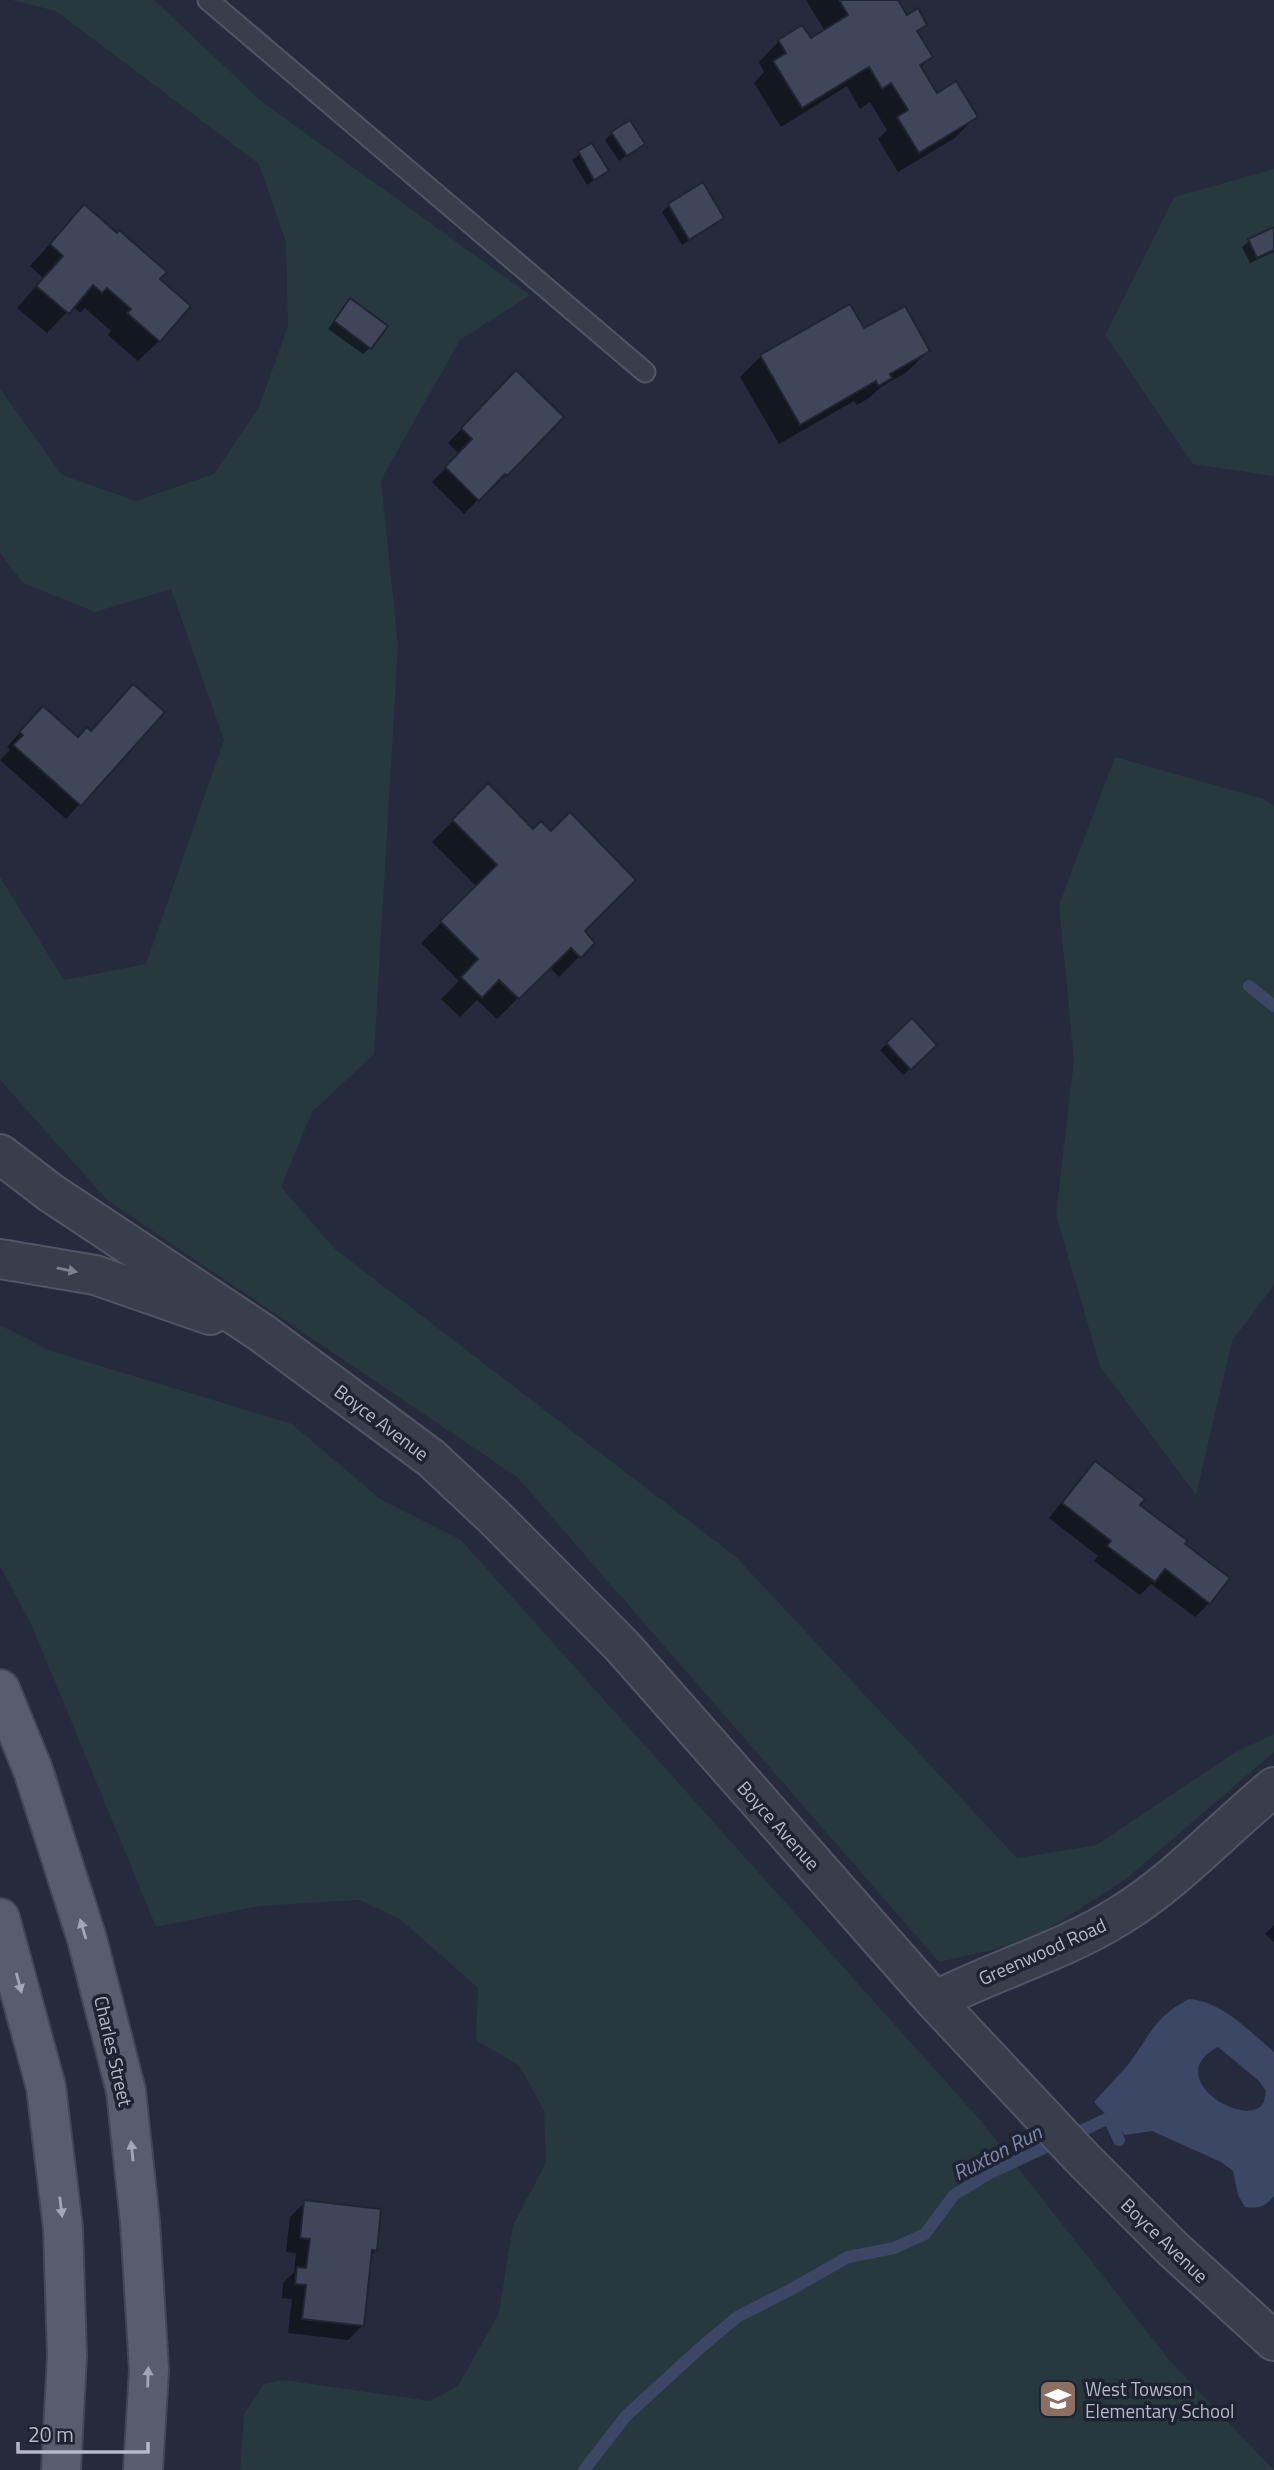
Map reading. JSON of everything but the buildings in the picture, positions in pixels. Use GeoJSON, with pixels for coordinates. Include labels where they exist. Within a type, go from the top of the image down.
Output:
{"type":"FeatureCollection","features":[{"type":"Feature","properties":{"kind":"main road","name":"Charles Street"},"geometry":{"type":"LineString","coordinates":[[0,1689],[33,1770],[87,1939],[126,2091],[139,2222],[149,2370],[143,2470]]}},
{"type":"Feature","properties":{"kind":"main road"},"geometry":{"type":"LineString","coordinates":[[0,1918],[46,2087],[63,2228],[67,2356],[61,2470]]}},
{"type":"Feature","properties":{"kind":"street","name":"Boyce Avenue"},"geometry":{"type":"LineString","coordinates":[[0,1154],[51,1193],[262,1333],[431,1458],[494,1517],[622,1646],[935,2001],[1049,2124],[1173,2249],[1274,2341]]}},
{"type":"Feature","properties":{"kind":"street","name":"Boyce Avenue"},"geometry":{"type":"LineString","coordinates":[[0,1259],[95,1275],[262,1333]]}},
{"type":"Feature","properties":{"kind":"street","name":"Greenwood Road"},"geometry":{"type":"LineString","coordinates":[[935,2001],[968,1984],[1075,1940],[1120,1916],[1191,1863],[1274,1787]]}},
{"type":"Feature","properties":{"kind":"lane"},"geometry":{"type":"LineString","coordinates":[[208,0],[645,372]]}},
{"type":"Feature","properties":{"kind":"shaded area"},"geometry":{"type":"Polygon","coordinates":[[[12,0],[154,0],[261,101],[530,295],[460,340],[381,480],[398,645],[374,1054],[312,1112],[281,1187],[335,1249],[736,1557],[1017,1858],[1097,1845],[1234,1753],[1274,1734],[1274,1752],[1126,1879],[1028,1942],[939,1962],[517,1477],[108,1201],[0,1080],[0,877],[64,980],[146,964],[224,740],[171,589],[95,612],[23,583],[0,553],[0,389],[62,475],[136,501],[214,474],[259,407],[288,326],[286,242],[259,164],[56,11],[12,0]]]}},
{"type":"Feature","properties":{"kind":"shaded area"},"geometry":{"type":"Polygon","coordinates":[[[1274,169],[1274,476],[1193,464],[1105,335],[1174,197],[1274,169]]]}},
{"type":"Feature","properties":{"kind":"shaded area"},"geometry":{"type":"Polygon","coordinates":[[[1115,757],[1264,799],[1274,806],[1274,1285],[1232,1341],[1196,1495],[1100,1366],[1056,1215],[1074,1060],[1059,905],[1115,757]]]}},
{"type":"Feature","properties":{"kind":"shaded area"},"geometry":{"type":"Polygon","coordinates":[[[0,1325],[51,1351],[292,1424],[380,1499],[461,1540],[981,2121],[1170,2361],[1274,2470],[240,2470],[244,2414],[264,2384],[283,2380],[430,2401],[458,2386],[499,2313],[513,2225],[546,2163],[544,2111],[520,2066],[476,2040],[478,1988],[400,1919],[359,1900],[259,1906],[156,1927],[32,1626],[0,1566],[0,1325]]]}},
{"type":"Feature","properties":{"kind":"water"},"geometry":{"type":"Polygon","coordinates":[[[1189,1999],[1213,2005],[1234,2018],[1274,2052],[1274,2196],[1268,2203],[1254,2208],[1245,2207],[1238,2195],[1233,2171],[1221,2162],[1152,2131],[1125,2135],[1094,2102],[1127,2066],[1159,2021],[1189,1999]],[[1218,2047],[1202,2059],[1198,2072],[1202,2085],[1213,2097],[1227,2106],[1242,2110],[1255,2109],[1264,2102],[1266,2091],[1259,2081],[1218,2047]]]}},
{"type":"Feature","properties":{"kind":"waterway"},"geometry":{"type":"LineString","coordinates":[[1249,986],[1274,1006]]}},
{"type":"Feature","properties":{"kind":"waterway","name":"Ruxton Run"},"geometry":{"type":"LineString","coordinates":[[584,2470],[626,2416],[737,2317],[848,2257],[894,2248],[925,2234],[954,2195],[990,2173],[1109,2118],[1121,2109]]}},
{"type":"Feature","properties":{"kind":"waterway"},"geometry":{"type":"LineString","coordinates":[[1109,2118],[1119,2140]]}},
{"type":"Feature","properties":{"kind":"place","name":"West Towson Elementary School"},"geometry":{"type":"Point","coordinates":[1058,2399]}}]}
